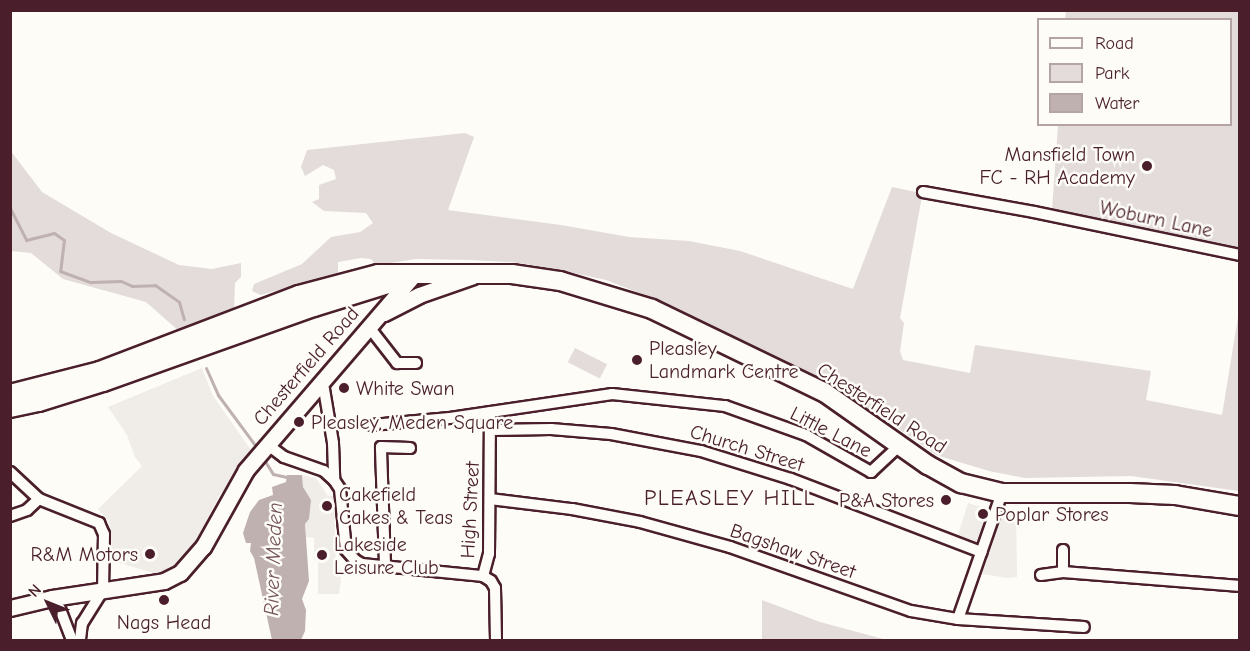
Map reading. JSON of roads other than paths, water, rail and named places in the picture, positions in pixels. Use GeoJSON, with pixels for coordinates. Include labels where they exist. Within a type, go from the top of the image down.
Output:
{"type":"FeatureCollection","features":[{"type":"Feature","properties":{"kind":"highway"},"geometry":{"type":"LineString","coordinates":[[10,394],[100,370],[308,293],[378,274],[414,275]]}},
{"type":"Feature","properties":{"kind":"highway","name":"Chesterfield Road"},"geometry":{"type":"LineString","coordinates":[[414,275],[512,274],[560,281],[652,309],[824,392],[899,446],[961,483],[1002,493],[1130,492],[1175,495],[1239,506]]}},
{"type":"Feature","properties":{"kind":"highway"},"geometry":{"type":"LineString","coordinates":[[10,408],[39,402],[103,382],[314,307],[414,275]]}},
{"type":"Feature","properties":{"kind":"street","name":"Woburn Lane"},"geometry":{"type":"LineString","coordinates":[[923,192],[1034,212],[1239,255]]}},
{"type":"Feature","properties":{"kind":"street","name":"Chesterfield Road"},"geometry":{"type":"LineString","coordinates":[[381,314],[419,295],[480,273]]}},
{"type":"Feature","properties":{"kind":"street","name":"Chesterfield Road"},"geometry":{"type":"LineString","coordinates":[[103,590],[164,580],[180,573],[204,547],[236,486],[254,460],[414,275]]}},
{"type":"Feature","properties":{"kind":"street"},"geometry":{"type":"LineString","coordinates":[[369,327],[397,363],[416,363]]}},
{"type":"Feature","properties":{"kind":"street"},"geometry":{"type":"LineString","coordinates":[[319,385],[324,389],[333,442],[334,480]]}},
{"type":"Feature","properties":{"kind":"street","name":"Little Lane"},"geometry":{"type":"LineString","coordinates":[[490,412],[612,394],[724,406],[806,435],[871,472],[899,446]]}},
{"type":"Feature","properties":{"kind":"street"},"geometry":{"type":"LineString","coordinates":[[372,425],[490,412]]}},
{"type":"Feature","properties":{"kind":"street","name":"High Street"},"geometry":{"type":"LineString","coordinates":[[490,412],[492,430],[489,554],[483,576],[491,581],[495,588],[496,640]]}},
{"type":"Feature","properties":{"kind":"street","name":"Church Street"},"geometry":{"type":"LineString","coordinates":[[492,430],[551,429],[611,434],[701,451],[791,479],[981,552]]}},
{"type":"Feature","properties":{"kind":"street"},"geometry":{"type":"LineString","coordinates":[[267,446],[284,457],[324,471],[334,480],[340,489],[345,550],[362,564],[385,564],[483,576]]}},
{"type":"Feature","properties":{"kind":"street"},"geometry":{"type":"LineString","coordinates":[[385,564],[381,447],[410,448]]}},
{"type":"Feature","properties":{"kind":"street"},"geometry":{"type":"LineString","coordinates":[[10,472],[39,499],[99,523],[104,534],[103,590],[82,623],[80,640]]}},
{"type":"Feature","properties":{"kind":"street"},"geometry":{"type":"LineString","coordinates":[[958,619],[1002,493]]}},
{"type":"Feature","properties":{"kind":"street"},"geometry":{"type":"LineString","coordinates":[[10,516],[27,510],[39,499]]}},
{"type":"Feature","properties":{"kind":"street","name":"Bagshaw Street"},"geometry":{"type":"LineString","coordinates":[[490,499],[572,509],[640,522],[730,547],[911,611],[958,619],[1084,627]]}},
{"type":"Feature","properties":{"kind":"street"},"geometry":{"type":"LineString","coordinates":[[1063,550],[1063,572]]}},
{"type":"Feature","properties":{"kind":"street"},"geometry":{"type":"LineString","coordinates":[[1041,574],[1063,572],[1239,586]]}},
{"type":"Feature","properties":{"kind":"street"},"geometry":{"type":"LineString","coordinates":[[10,608],[52,598],[103,590]]}},
{"type":"Feature","properties":{"kind":"street"},"geometry":{"type":"LineString","coordinates":[[52,598],[60,609],[72,640]]}},
{"type":"Feature","properties":{"kind":"water"},"geometry":{"type":"Polygon","coordinates":[[[287,475],[302,475],[303,487],[311,500],[309,519],[305,524],[309,581],[302,599],[306,610],[305,631],[301,640],[272,640],[254,558],[250,551],[251,543],[246,543],[243,533],[250,512],[259,500],[273,495],[272,487],[286,482],[287,475]]]}},
{"type":"Feature","properties":{"kind":"waterway","name":"River Meden"},"geometry":{"type":"LineString","coordinates":[[10,208],[26,240],[54,233],[64,240],[60,271],[91,282],[121,281],[132,286],[155,285],[179,302],[184,319]]}},
{"type":"Feature","properties":{"kind":"waterway","name":"River Meden"},"geometry":{"type":"LineString","coordinates":[[206,368],[218,395],[258,449]]}},
{"type":"Feature","properties":{"kind":"waterway","name":"River Meden"},"geometry":{"type":"LineString","coordinates":[[263,458],[273,474],[287,477]]}},
{"type":"Feature","properties":{"kind":"place","name":"Mansfield Town FC - RH Academy"},"geometry":{"type":"Point","coordinates":[1147,166]}},
{"type":"Feature","properties":{"kind":"place","name":"Pleasley Landmark Centre"},"geometry":{"type":"Point","coordinates":[637,360]}},
{"type":"Feature","properties":{"kind":"place","name":"White Swan"},"geometry":{"type":"Point","coordinates":[344,388]}},
{"type":"Feature","properties":{"kind":"place","name":"Pleasley, Meden Square"},"geometry":{"type":"Point","coordinates":[299,422]}},
{"type":"Feature","properties":{"kind":"place","name":"P&A Stores"},"geometry":{"type":"Point","coordinates":[946,500]}},
{"type":"Feature","properties":{"kind":"place","name":"Cakefield Cakes & Teas"},"geometry":{"type":"Point","coordinates":[327,506]}},
{"type":"Feature","properties":{"kind":"place","name":"Poplar Stores"},"geometry":{"type":"Point","coordinates":[983,514]}},
{"type":"Feature","properties":{"kind":"place","name":"R&M Motors"},"geometry":{"type":"Point","coordinates":[150,554]}},
{"type":"Feature","properties":{"kind":"place","name":"Lakeside Leisure Club"},"geometry":{"type":"Point","coordinates":[322,555]}},
{"type":"Feature","properties":{"kind":"place","name":"Nags Head"},"geometry":{"type":"Point","coordinates":[164,600]}},
{"type":"Feature","properties":{"kind":"district","name":"PLEASLEY HILL"},"geometry":{"type":"Point","coordinates":[730,499]}}]}
